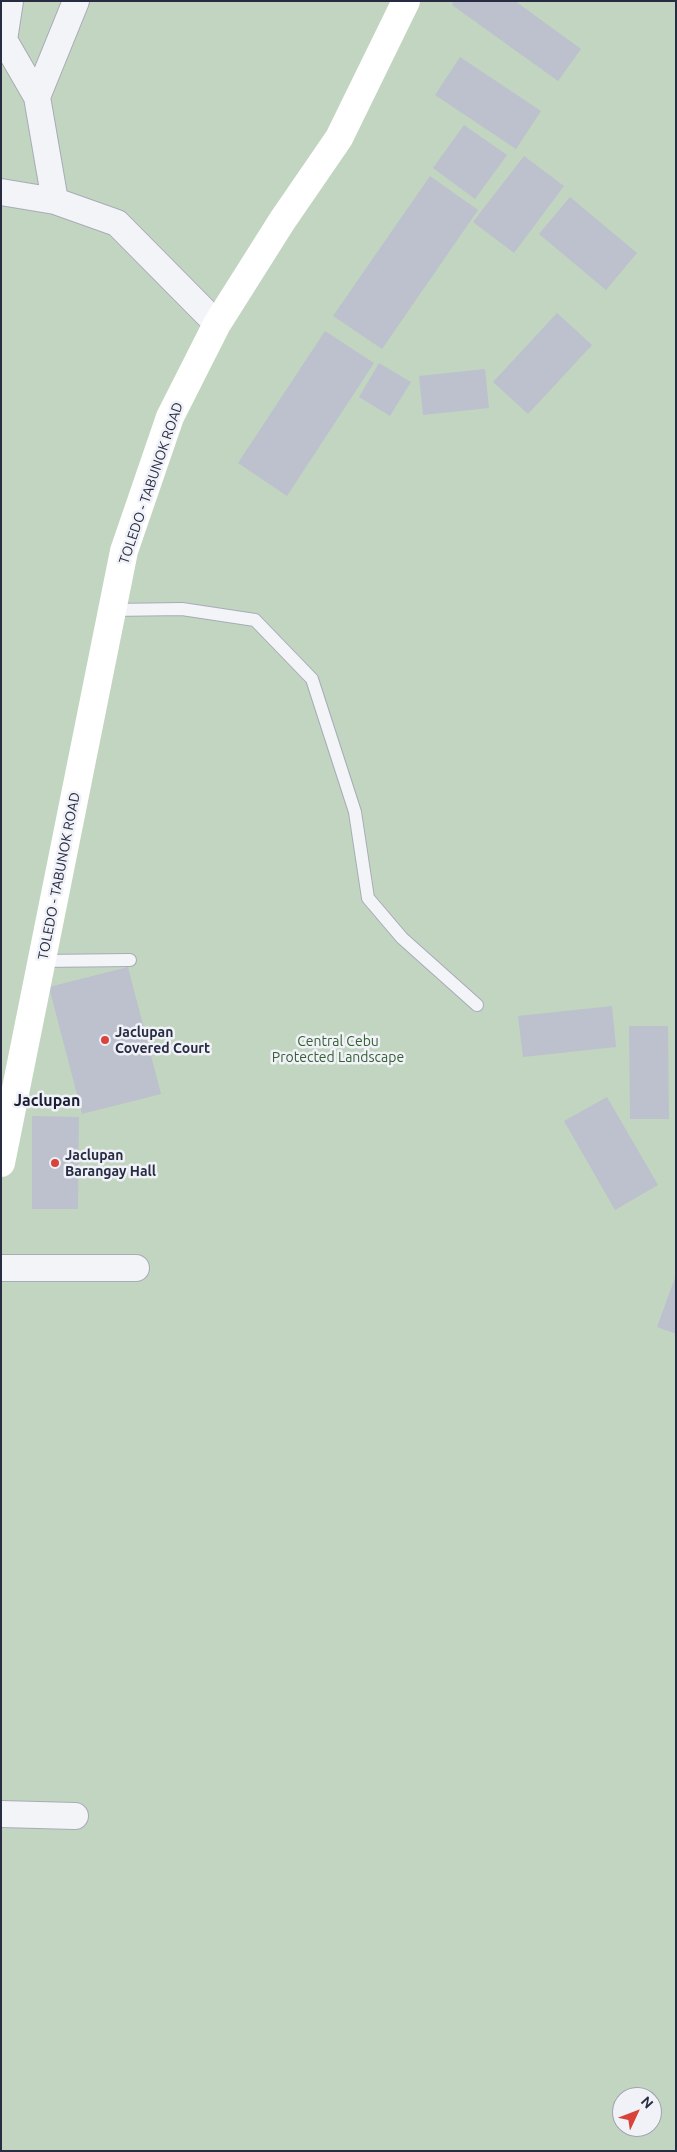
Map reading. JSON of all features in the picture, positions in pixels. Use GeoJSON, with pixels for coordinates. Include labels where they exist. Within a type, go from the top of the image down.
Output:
{"type":"FeatureCollection","features":[{"type":"Feature","properties":{"kind":"main road","name":"TOLEDO - TABUNOK ROAD"},"geometry":{"type":"LineString","coordinates":[[1,1163],[124,550],[170,418],[217,324],[282,221],[339,138],[406,1]]}},
{"type":"Feature","properties":{"kind":"street"},"geometry":{"type":"LineString","coordinates":[[10,1],[4,40],[36,97],[55,201]]}},
{"type":"Feature","properties":{"kind":"street"},"geometry":{"type":"LineString","coordinates":[[36,97],[76,1]]}},
{"type":"Feature","properties":{"kind":"street"},"geometry":{"type":"LineString","coordinates":[[1,192],[55,201],[117,223],[217,324]]}},
{"type":"Feature","properties":{"kind":"street"},"geometry":{"type":"LineString","coordinates":[[1,1268],[136,1268]]}},
{"type":"Feature","properties":{"kind":"street"},"geometry":{"type":"LineString","coordinates":[[1,1814],[75,1816]]}},
{"type":"Feature","properties":{"kind":"lane"},"geometry":{"type":"LineString","coordinates":[[112,610],[182,608],[255,620],[312,680],[354,812],[368,898],[402,938],[477,1005]]}},
{"type":"Feature","properties":{"kind":"lane"},"geometry":{"type":"LineString","coordinates":[[42,961],[130,960]]}},
{"type":"Feature","properties":{"kind":"green space","name":"Central Cebu Protected Landscape"},"geometry":{"type":"Polygon","coordinates":[[[1,1],[676,1],[676,2151],[1,2151],[1,1]]]}},
{"type":"Feature","properties":{"kind":"building"},"geometry":{"type":"Polygon","coordinates":[[[454,1],[515,1],[581,49],[558,81],[452,5],[454,1]]]}},
{"type":"Feature","properties":{"kind":"building"},"geometry":{"type":"Polygon","coordinates":[[[460,57],[541,111],[516,149],[435,95],[460,57]]]}},
{"type":"Feature","properties":{"kind":"building"},"geometry":{"type":"Polygon","coordinates":[[[464,125],[507,155],[475,199],[433,168],[464,125]]]}},
{"type":"Feature","properties":{"kind":"building"},"geometry":{"type":"Polygon","coordinates":[[[524,156],[564,186],[514,253],[473,222],[524,156]]]}},
{"type":"Feature","properties":{"kind":"building"},"geometry":{"type":"Polygon","coordinates":[[[430,176],[478,210],[382,349],[333,316],[430,176]]]}},
{"type":"Feature","properties":{"kind":"building"},"geometry":{"type":"Polygon","coordinates":[[[570,197],[637,253],[606,290],[539,234],[570,197]]]}},
{"type":"Feature","properties":{"kind":"building"},"geometry":{"type":"Polygon","coordinates":[[[557,313],[592,345],[528,414],[493,382],[557,313]]]}},
{"type":"Feature","properties":{"kind":"building"},"geometry":{"type":"Polygon","coordinates":[[[325,331],[374,363],[287,496],[238,463],[325,331]]]}},
{"type":"Feature","properties":{"kind":"building"},"geometry":{"type":"Polygon","coordinates":[[[379,363],[411,382],[390,416],[359,397],[379,363]]]}},
{"type":"Feature","properties":{"kind":"building"},"geometry":{"type":"Polygon","coordinates":[[[485,369],[489,408],[423,415],[419,376],[485,369]]]}},
{"type":"Feature","properties":{"kind":"building","name":"Jaclupan Covered Court"},"geometry":{"type":"Polygon","coordinates":[[[128,967],[161,1094],[82,1114],[49,987],[128,967]]]}},
{"type":"Feature","properties":{"kind":"building"},"geometry":{"type":"Polygon","coordinates":[[[612,1006],[616,1047],[523,1057],[518,1016],[612,1006]]]}},
{"type":"Feature","properties":{"kind":"building"},"geometry":{"type":"Polygon","coordinates":[[[629,1026],[668,1026],[669,1119],[630,1119],[629,1026]]]}},
{"type":"Feature","properties":{"kind":"building"},"geometry":{"type":"Polygon","coordinates":[[[607,1097],[658,1185],[615,1210],[564,1121],[607,1097]]]}},
{"type":"Feature","properties":{"kind":"building","name":"Jaclupan Barangay Hall"},"geometry":{"type":"Polygon","coordinates":[[[32,1116],[79,1117],[78,1209],[32,1209],[32,1116]]]}},
{"type":"Feature","properties":{"kind":"building"},"geometry":{"type":"Polygon","coordinates":[[[676,1275],[676,1334],[657,1327],[676,1275]]]}},
{"type":"Feature","properties":{"kind":"place","name":"Jaclupan Covered Court"},"geometry":{"type":"Point","coordinates":[105,1040]}},
{"type":"Feature","properties":{"kind":"place","name":"Jaclupan Barangay Hall"},"geometry":{"type":"Point","coordinates":[55,1163]}},
{"type":"Feature","properties":{"kind":"district","name":"Jaclupan"},"geometry":{"type":"Point","coordinates":[47,1101]}}]}
